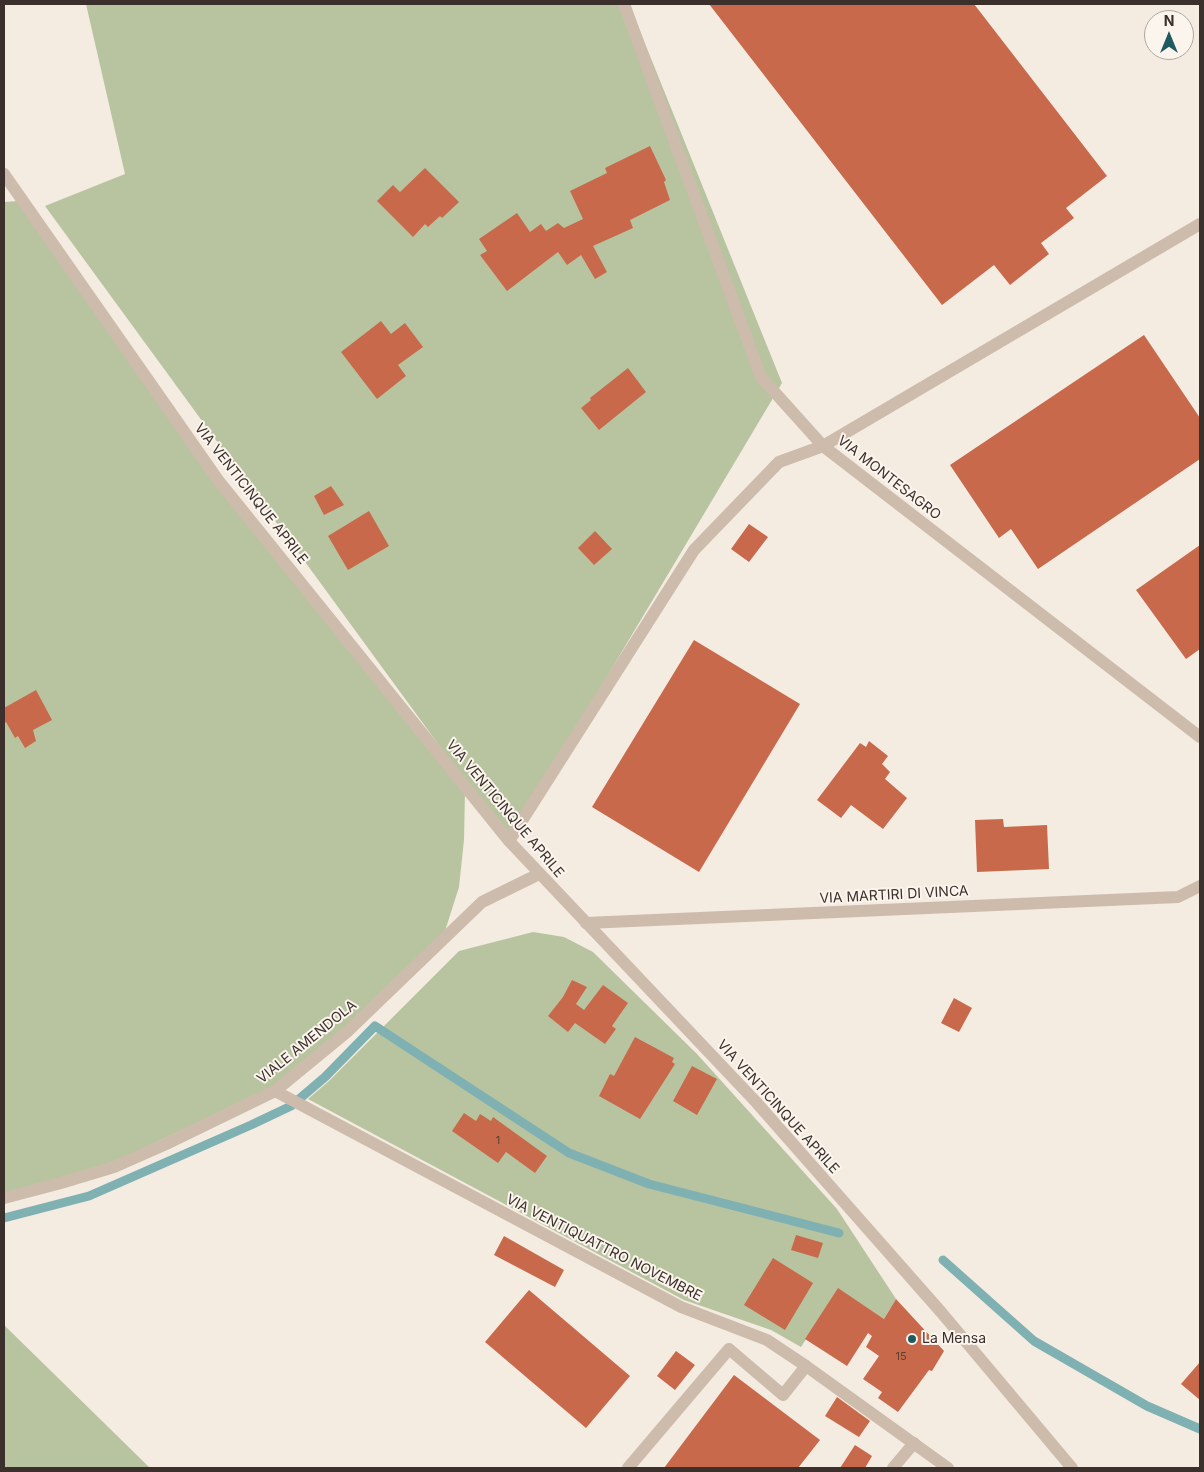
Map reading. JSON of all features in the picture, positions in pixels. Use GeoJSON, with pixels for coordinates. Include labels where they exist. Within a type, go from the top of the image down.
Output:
{"type":"FeatureCollection","features":[{"type":"Feature","properties":{"kind":"street"},"geometry":{"type":"LineString","coordinates":[[624,4],[761,377],[823,446],[1200,224]]}},
{"type":"Feature","properties":{"kind":"street","name":"VIA VENTICINQUE APRILE"},"geometry":{"type":"LineString","coordinates":[[4,174],[218,480],[509,841],[756,1102],[941,1312],[1072,1468]]}},
{"type":"Feature","properties":{"kind":"street","name":"VIA MONTESAGRO"},"geometry":{"type":"LineString","coordinates":[[509,841],[694,550],[778,462],[823,446],[1200,737]]}},
{"type":"Feature","properties":{"kind":"street","name":"VIALE AMENDOLA"},"geometry":{"type":"LineString","coordinates":[[4,1198],[114,1167],[275,1091],[348,1030],[482,902],[540,874]]}},
{"type":"Feature","properties":{"kind":"street","name":"VIA MARTIRI DI VINCA"},"geometry":{"type":"LineString","coordinates":[[586,923],[1178,897],[1200,886]]}},
{"type":"Feature","properties":{"kind":"street","name":"VIA VENTIQUATTRO NOVEMBRE"},"geometry":{"type":"LineString","coordinates":[[275,1091],[681,1307],[766,1340],[806,1366],[948,1468]]}},
{"type":"Feature","properties":{"kind":"street"},"geometry":{"type":"LineString","coordinates":[[628,1468],[729,1349],[783,1395],[806,1366]]}},
{"type":"Feature","properties":{"kind":"street"},"geometry":{"type":"LineString","coordinates":[[893,1468],[914,1443]]}},
{"type":"Feature","properties":{"kind":"green space"},"geometry":{"type":"Polygon","coordinates":[[[86,4],[629,4],[782,383],[509,841],[45,206],[125,174],[86,4]]]}},
{"type":"Feature","properties":{"kind":"green space"},"geometry":{"type":"Polygon","coordinates":[[[18,201],[214,483],[465,791],[464,840],[459,887],[445,931],[345,1027],[273,1087],[112,1163],[4,1194],[4,202],[18,201]]]}},
{"type":"Feature","properties":{"kind":"green space"},"geometry":{"type":"Polygon","coordinates":[[[533,932],[564,937],[593,952],[697,1054],[837,1209],[896,1299],[884,1319],[838,1289],[801,1347],[771,1330],[684,1300],[308,1099],[329,1081],[459,951],[533,932]]]}},
{"type":"Feature","properties":{"kind":"green space"},"geometry":{"type":"Polygon","coordinates":[[[4,1325],[150,1468],[4,1468],[4,1325]]]}},
{"type":"Feature","properties":{"kind":"building"},"geometry":{"type":"Polygon","coordinates":[[[709,4],[974,4],[1107,176],[1066,208],[1074,218],[1041,243],[1049,254],[1010,285],[994,265],[942,305],[709,4]]]}},
{"type":"Feature","properties":{"kind":"building"},"geometry":{"type":"Polygon","coordinates":[[[650,146],[666,180],[664,182],[670,200],[630,220],[633,228],[593,246],[607,272],[595,279],[581,255],[567,265],[558,252],[507,291],[480,255],[487,251],[479,239],[517,213],[530,232],[541,224],[546,231],[558,223],[564,228],[583,219],[570,191],[607,173],[605,168],[650,146]]]}},
{"type":"Feature","properties":{"kind":"building"},"geometry":{"type":"Polygon","coordinates":[[[425,168],[459,202],[442,218],[440,216],[428,227],[425,224],[413,237],[377,201],[393,185],[400,192],[425,168]]]}},
{"type":"Feature","properties":{"kind":"building"},"geometry":{"type":"Polygon","coordinates":[[[381,321],[391,334],[405,323],[423,347],[398,365],[406,376],[377,399],[341,352],[381,321]]]}},
{"type":"Feature","properties":{"kind":"building"},"geometry":{"type":"Polygon","coordinates":[[[1144,335],[1200,418],[1200,459],[1038,569],[1011,529],[999,538],[950,465],[1144,335]]]}},
{"type":"Feature","properties":{"kind":"building"},"geometry":{"type":"Polygon","coordinates":[[[628,368],[646,392],[599,430],[581,408],[591,400],[590,398],[628,368]]]}},
{"type":"Feature","properties":{"kind":"building"},"geometry":{"type":"Polygon","coordinates":[[[331,486],[344,505],[324,515],[314,496],[331,486]]]}},
{"type":"Feature","properties":{"kind":"building"},"geometry":{"type":"Polygon","coordinates":[[[369,511],[389,546],[348,570],[328,536],[369,511]]]}},
{"type":"Feature","properties":{"kind":"building"},"geometry":{"type":"Polygon","coordinates":[[[749,524],[768,537],[749,562],[731,549],[749,524]]]}},
{"type":"Feature","properties":{"kind":"building"},"geometry":{"type":"Polygon","coordinates":[[[595,531],[612,549],[594,565],[578,548],[595,531]]]}},
{"type":"Feature","properties":{"kind":"building"},"geometry":{"type":"Polygon","coordinates":[[[1200,545],[1200,649],[1186,659],[1136,590],[1200,545]]]}},
{"type":"Feature","properties":{"kind":"building"},"geometry":{"type":"Polygon","coordinates":[[[694,640],[800,704],[699,872],[592,807],[694,640]]]}},
{"type":"Feature","properties":{"kind":"building"},"geometry":{"type":"Polygon","coordinates":[[[36,690],[52,720],[33,730],[36,741],[25,748],[18,736],[15,738],[6,722],[4,723],[4,708],[36,690]]]}},
{"type":"Feature","properties":{"kind":"building"},"geometry":{"type":"Polygon","coordinates":[[[869,741],[888,756],[882,764],[890,772],[885,779],[907,798],[883,829],[851,805],[841,818],[817,800],[860,743],[866,747],[869,741]]]}},
{"type":"Feature","properties":{"kind":"building"},"geometry":{"type":"Polygon","coordinates":[[[1003,819],[1004,827],[1047,825],[1049,869],[977,872],[975,820],[1003,819]]]}},
{"type":"Feature","properties":{"kind":"building"},"geometry":{"type":"Polygon","coordinates":[[[572,980],[587,987],[576,1004],[584,1010],[603,985],[628,1003],[612,1026],[616,1029],[605,1044],[575,1023],[568,1032],[548,1016],[563,997],[572,980]]]}},
{"type":"Feature","properties":{"kind":"building"},"geometry":{"type":"Polygon","coordinates":[[[954,998],[972,1008],[959,1032],[941,1023],[954,998]]]}},
{"type":"Feature","properties":{"kind":"building"},"geometry":{"type":"Polygon","coordinates":[[[635,1037],[674,1058],[672,1062],[675,1064],[640,1119],[599,1096],[610,1074],[614,1076],[635,1037]]]}},
{"type":"Feature","properties":{"kind":"building"},"geometry":{"type":"Polygon","coordinates":[[[692,1066],[717,1079],[697,1115],[673,1101],[692,1066]]]}},
{"type":"Feature","properties":{"kind":"building"},"geometry":{"type":"Polygon","coordinates":[[[464,1113],[476,1121],[480,1114],[491,1121],[493,1117],[547,1156],[535,1173],[506,1152],[498,1163],[452,1131],[464,1113]]]}},
{"type":"Feature","properties":{"kind":"building"},"geometry":{"type":"Polygon","coordinates":[[[796,1235],[823,1243],[818,1258],[791,1250],[796,1235]]]}},
{"type":"Feature","properties":{"kind":"building"},"geometry":{"type":"Polygon","coordinates":[[[504,1236],[564,1270],[555,1287],[494,1255],[504,1236]]]}},
{"type":"Feature","properties":{"kind":"building"},"geometry":{"type":"Polygon","coordinates":[[[773,1258],[813,1283],[785,1330],[744,1305],[773,1258]]]}},
{"type":"Feature","properties":{"kind":"building"},"geometry":{"type":"Polygon","coordinates":[[[838,1288],[884,1319],[896,1299],[944,1351],[932,1371],[929,1370],[898,1412],[878,1398],[882,1392],[863,1379],[879,1356],[866,1347],[872,1336],[868,1333],[847,1366],[805,1339],[838,1288]]]}},
{"type":"Feature","properties":{"kind":"building"},"geometry":{"type":"Polygon","coordinates":[[[529,1290],[630,1376],[586,1428],[485,1342],[529,1290]]]}},
{"type":"Feature","properties":{"kind":"building"},"geometry":{"type":"Polygon","coordinates":[[[676,1351],[695,1365],[675,1390],[657,1376],[676,1351]]]}},
{"type":"Feature","properties":{"kind":"building"},"geometry":{"type":"Polygon","coordinates":[[[1200,1362],[1200,1400],[1181,1384],[1200,1362]]]}},
{"type":"Feature","properties":{"kind":"building"},"geometry":{"type":"Polygon","coordinates":[[[734,1375],[820,1440],[798,1468],[664,1468],[734,1375]]]}},
{"type":"Feature","properties":{"kind":"building"},"geometry":{"type":"Polygon","coordinates":[[[837,1397],[870,1421],[859,1437],[825,1416],[837,1397]]]}},
{"type":"Feature","properties":{"kind":"building"},"geometry":{"type":"Polygon","coordinates":[[[855,1445],[872,1456],[865,1468],[840,1468],[855,1445]]]}},
{"type":"Feature","properties":{"kind":"waterway"},"geometry":{"type":"LineString","coordinates":[[4,1218],[89,1196],[291,1106],[325,1077],[375,1026],[569,1153],[649,1184],[839,1233]]}},
{"type":"Feature","properties":{"kind":"waterway"},"geometry":{"type":"LineString","coordinates":[[943,1260],[1034,1341],[1147,1406],[1200,1429]]}},
{"type":"Feature","properties":{"kind":"place","name":"La Mensa"},"geometry":{"type":"Point","coordinates":[912,1339]}}]}
